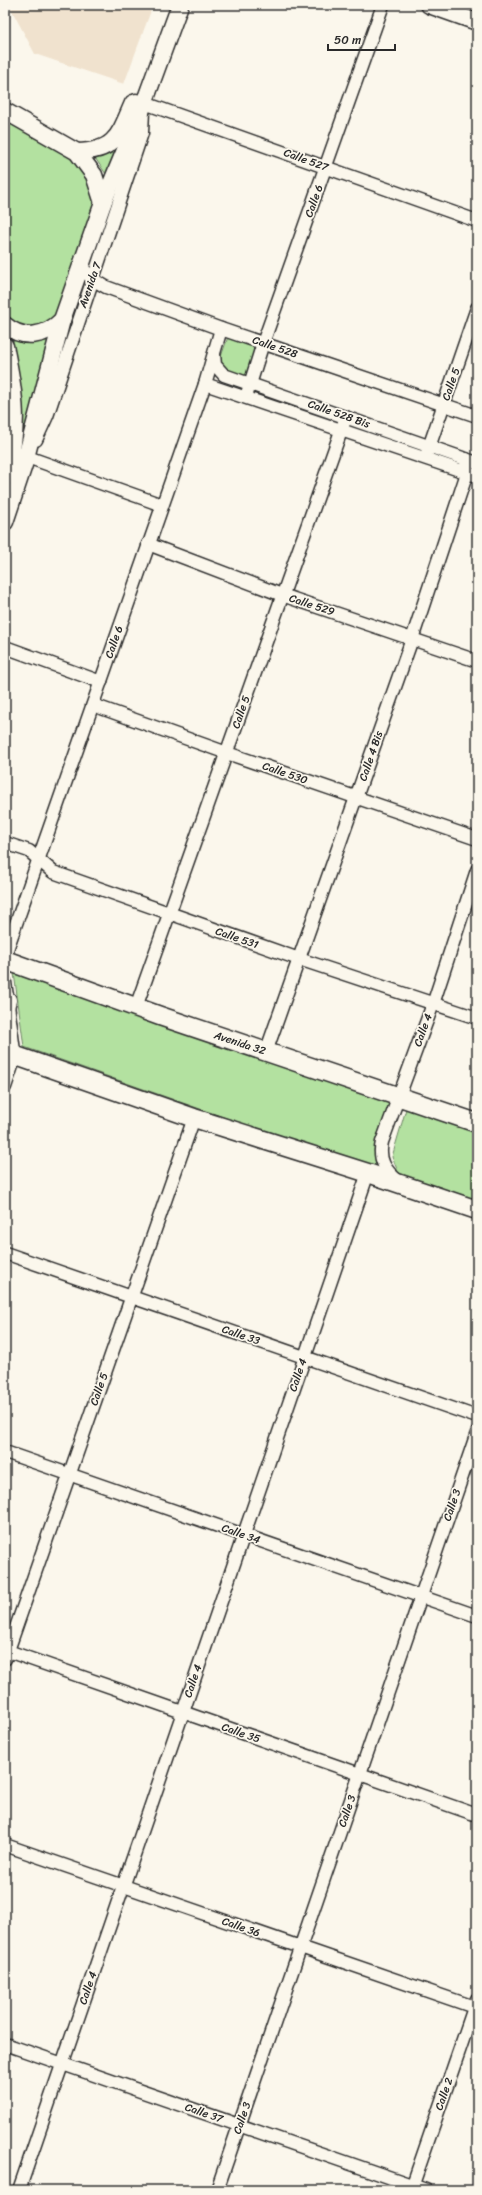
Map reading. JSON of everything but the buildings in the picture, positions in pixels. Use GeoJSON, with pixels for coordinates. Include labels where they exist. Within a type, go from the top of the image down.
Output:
{"type":"FeatureCollection","features":[{"type":"Feature","properties":{"kind":"highway","name":"Avenida 32"},"geometry":{"type":"LineString","coordinates":[[5,960],[266,1052],[477,1123]]}},
{"type":"Feature","properties":{"kind":"highway"},"geometry":{"type":"LineString","coordinates":[[10,1054],[194,1118],[402,1184],[477,1210]]}},
{"type":"Feature","properties":{"kind":"main road","name":"Avenida 7"},"geometry":{"type":"LineString","coordinates":[[77,152],[94,152],[109,144],[141,104],[169,5]]}},
{"type":"Feature","properties":{"kind":"main road","name":"Avenida 7"},"geometry":{"type":"LineString","coordinates":[[5,477],[15,453],[103,203],[180,5]]}},
{"type":"Feature","properties":{"kind":"main road"},"geometry":{"type":"LineString","coordinates":[[429,5],[477,22]]}},
{"type":"Feature","properties":{"kind":"main road"},"geometry":{"type":"LineString","coordinates":[[5,111],[77,152],[94,175],[103,203]]}},
{"type":"Feature","properties":{"kind":"main road"},"geometry":{"type":"LineString","coordinates":[[5,325],[15,332],[36,335],[46,333],[62,320]]}},
{"type":"Feature","properties":{"kind":"main road","name":"Avenida 7"},"geometry":{"type":"LineString","coordinates":[[5,346],[16,402],[15,453],[5,522]]}},
{"type":"Feature","properties":{"kind":"street","name":"Calle 6"},"geometry":{"type":"LineString","coordinates":[[246,397],[383,5]]}},
{"type":"Feature","properties":{"kind":"street","name":"Calle 527"},"geometry":{"type":"LineString","coordinates":[[141,104],[326,167],[477,221]]}},
{"type":"Feature","properties":{"kind":"street","name":"Avenida 7"},"geometry":{"type":"LineString","coordinates":[[15,453],[47,416],[142,133],[141,104]]}},
{"type":"Feature","properties":{"kind":"street","name":"Calle 528"},"geometry":{"type":"LineString","coordinates":[[81,266],[92,279],[106,287],[221,329],[477,416]]}},
{"type":"Feature","properties":{"kind":"street","name":"Calle 5"},"geometry":{"type":"LineString","coordinates":[[425,459],[477,308]]}},
{"type":"Feature","properties":{"kind":"street","name":"Calle 6"},"geometry":{"type":"LineString","coordinates":[[5,954],[205,384],[221,329]]}},
{"type":"Feature","properties":{"kind":"street","name":"Calle 528 Bis"},"geometry":{"type":"LineString","coordinates":[[214,354],[215,365],[224,375],[472,461]]}},
{"type":"Feature","properties":{"kind":"street","name":"Calle 528 Bis"},"geometry":{"type":"LineString","coordinates":[[205,384],[472,474]]}},
{"type":"Feature","properties":{"kind":"street","name":"Calle 5"},"geometry":{"type":"LineString","coordinates":[[136,1007],[340,430],[346,417]]}},
{"type":"Feature","properties":{"kind":"street"},"geometry":{"type":"LineString","coordinates":[[15,453],[162,505]]}},
{"type":"Feature","properties":{"kind":"street","name":"Calle 4 Bis"},"geometry":{"type":"LineString","coordinates":[[266,1052],[472,474],[472,461]]}},
{"type":"Feature","properties":{"kind":"street","name":"Calle 529"},"geometry":{"type":"LineString","coordinates":[[148,544],[282,595],[477,661]]}},
{"type":"Feature","properties":{"kind":"street"},"geometry":{"type":"LineString","coordinates":[[5,647],[101,682]]}},
{"type":"Feature","properties":{"kind":"street","name":"Calle 530"},"geometry":{"type":"LineString","coordinates":[[93,705],[477,839]]}},
{"type":"Feature","properties":{"kind":"street","name":"Calle 531"},"geometry":{"type":"LineString","coordinates":[[5,843],[29,851],[54,872],[299,959],[477,1018]]}},
{"type":"Feature","properties":{"kind":"street","name":"Calle 4"},"geometry":{"type":"LineString","coordinates":[[402,1184],[384,1167],[380,1150],[433,1004],[477,870]]}},
{"type":"Feature","properties":{"kind":"street"},"geometry":{"type":"LineString","coordinates":[[5,982],[10,1054],[5,1087]]}},
{"type":"Feature","properties":{"kind":"street","name":"Calle 5"},"geometry":{"type":"LineString","coordinates":[[6,1654],[194,1118]]}},
{"type":"Feature","properties":{"kind":"street","name":"Calle 4"},"geometry":{"type":"LineString","coordinates":[[19,2190],[368,1173]]}},
{"type":"Feature","properties":{"kind":"street","name":"Calle 33"},"geometry":{"type":"LineString","coordinates":[[5,1253],[477,1417]]}},
{"type":"Feature","properties":{"kind":"street","name":"Calle 3"},"geometry":{"type":"LineString","coordinates":[[217,2190],[477,1432]]}},
{"type":"Feature","properties":{"kind":"street","name":"Calle 34"},"geometry":{"type":"LineString","coordinates":[[5,1452],[477,1616]]}},
{"type":"Feature","properties":{"kind":"street","name":"Calle 35"},"geometry":{"type":"LineString","coordinates":[[6,1654],[182,1712],[477,1815]]}},
{"type":"Feature","properties":{"kind":"street","name":"Calle 36"},"geometry":{"type":"LineString","coordinates":[[5,1845],[301,1947],[476,2005]]}},
{"type":"Feature","properties":{"kind":"street","name":"Calle 2"},"geometry":{"type":"LineString","coordinates":[[412,2188],[476,2005]]}},
{"type":"Feature","properties":{"kind":"street","name":"Calle 37"},"geometry":{"type":"LineString","coordinates":[[5,2044],[240,2125],[412,2188],[426,2190]]}},
{"type":"Feature","properties":{"kind":"shaded area"},"geometry":{"type":"Polygon","coordinates":[[[9,5],[153,5],[124,84],[35,54],[9,5]]]}},
{"type":"Feature","properties":{"kind":"green space"},"geometry":{"type":"Polygon","coordinates":[[[134,115],[106,174],[93,155],[134,115]]]}},
{"type":"Feature","properties":{"kind":"green space"},"geometry":{"type":"Polygon","coordinates":[[[5,118],[77,159],[98,199],[57,318],[32,330],[20,328],[14,325],[7,320],[5,312],[5,118]]]}},
{"type":"Feature","properties":{"kind":"green space"},"geometry":{"type":"Polygon","coordinates":[[[9,333],[51,333],[21,441],[23,405],[9,333]]]}},
{"type":"Feature","properties":{"kind":"green space"},"geometry":{"type":"Polygon","coordinates":[[[228,337],[260,347],[251,377],[224,369],[219,362],[228,337]]]}},
{"type":"Feature","properties":{"kind":"green space"},"geometry":{"type":"Polygon","coordinates":[[[14,973],[390,1101],[374,1150],[379,1172],[24,1047],[14,973]]]}},
{"type":"Feature","properties":{"kind":"green space"},"geometry":{"type":"Polygon","coordinates":[[[406,1109],[477,1132],[477,1200],[399,1174],[392,1157],[406,1109]]]}}]}
